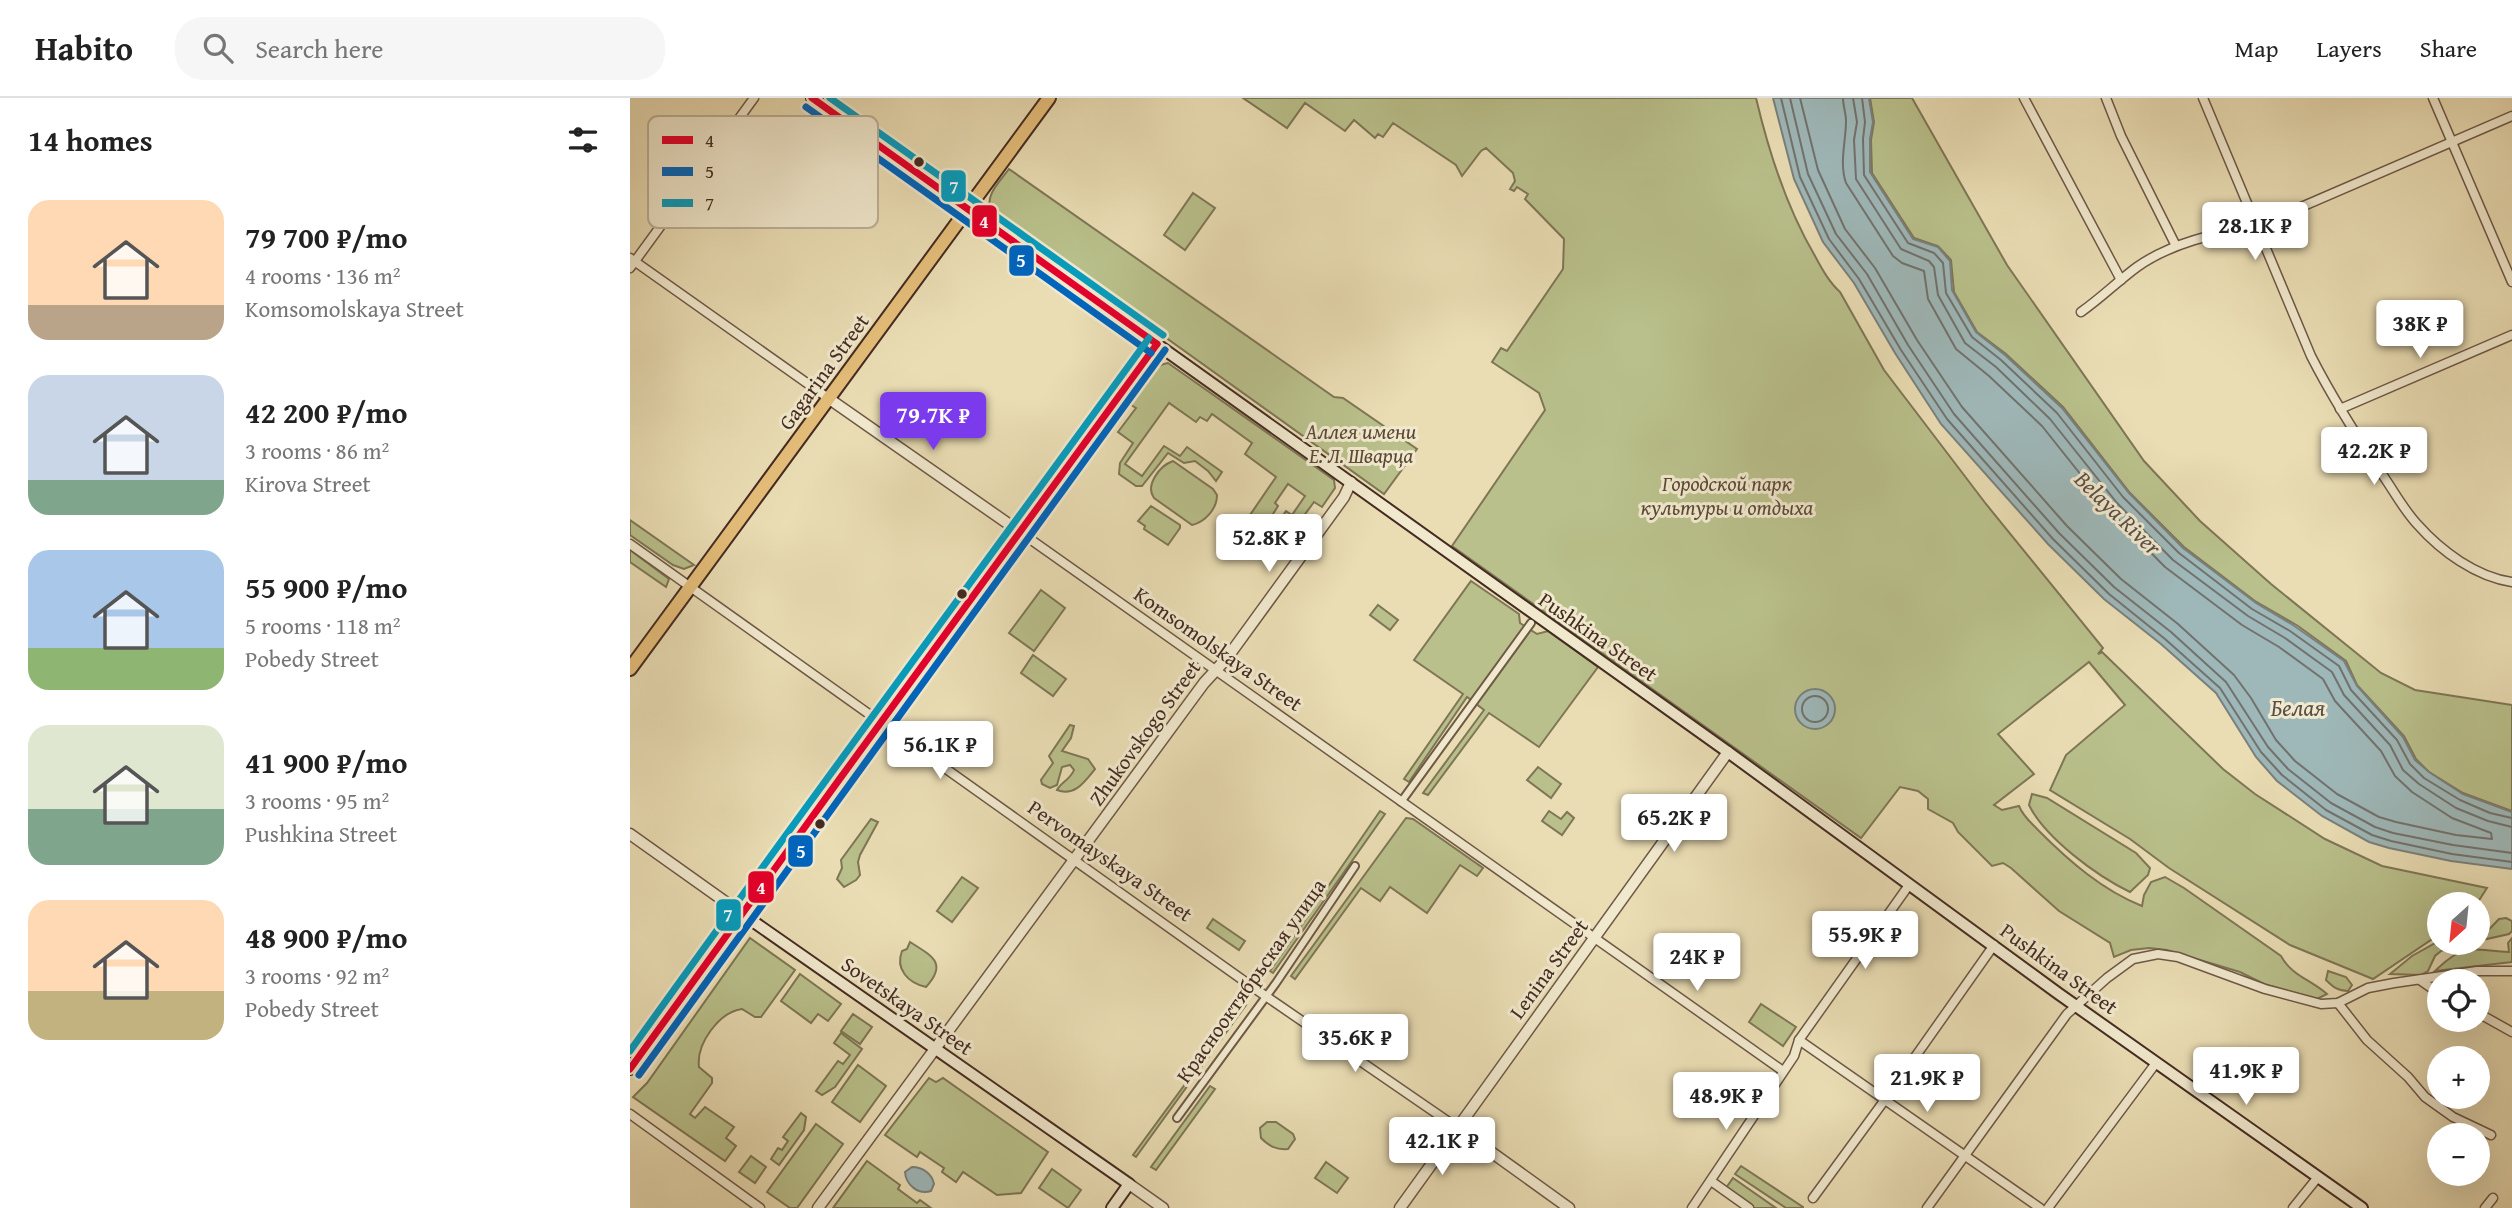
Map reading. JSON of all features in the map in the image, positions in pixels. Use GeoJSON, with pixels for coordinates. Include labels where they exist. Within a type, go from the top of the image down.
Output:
{"type":"FeatureCollection","features":[{"type":"Feature","properties":{"kind":"main road","name":"Pushkina Street"},"geometry":{"type":"LineString","coordinates":[[812,98],[837,116]]}},
{"type":"Feature","properties":{"kind":"main road","name":"Gagarina Street"},"geometry":{"type":"LineString","coordinates":[[630,669],[1049,98]]}},
{"type":"Feature","properties":{"kind":"main road","name":"Pushkina Street"},"geometry":{"type":"LineString","coordinates":[[878,145],[1351,482],[1533,619],[1728,752],[2156,1063],[2362,1208]]}},
{"type":"Feature","properties":{"kind":"main road"},"geometry":{"type":"LineString","coordinates":[[630,1069],[1157,344]]}},
{"type":"Feature","properties":{"kind":"main road","name":"Sovetskaya Street"},"geometry":{"type":"LineString","coordinates":[[741,913],[1129,1184]]}},
{"type":"Feature","properties":{"kind":"main road"},"geometry":{"type":"LineString","coordinates":[[1112,1208],[1129,1184]]}},
{"type":"Feature","properties":{"kind":"street"},"geometry":{"type":"LineString","coordinates":[[741,116],[754,98]]}},
{"type":"Feature","properties":{"kind":"street"},"geometry":{"type":"LineString","coordinates":[[2024,98],[2121,280]]}},
{"type":"Feature","properties":{"kind":"street"},"geometry":{"type":"LineString","coordinates":[[2106,98],[2121,136],[2176,246]]}},
{"type":"Feature","properties":{"kind":"street"},"geometry":{"type":"LineString","coordinates":[[2203,98],[2311,356],[2355,434],[2416,524],[2441,547],[2470,567],[2496,580],[2512,582]]}},
{"type":"Feature","properties":{"kind":"street"},"geometry":{"type":"LineString","coordinates":[[2433,98],[2512,282]]}},
{"type":"Feature","properties":{"kind":"street"},"geometry":{"type":"LineString","coordinates":[[2081,312],[2138,266],[2176,246],[2255,226],[2512,116]]}},
{"type":"Feature","properties":{"kind":"street"},"geometry":{"type":"LineString","coordinates":[[632,262],[657,228]]}},
{"type":"Feature","properties":{"kind":"street","name":"Komsomolskaya Street"},"geometry":{"type":"LineString","coordinates":[[632,262],[1020,532],[1783,1071]]}},
{"type":"Feature","properties":{"kind":"street"},"geometry":{"type":"LineString","coordinates":[[2340,409],[2511,338]]}},
{"type":"Feature","properties":{"kind":"street","name":"Zhukovskogo Street"},"geometry":{"type":"LineString","coordinates":[[818,1208],[1214,670],[1227,658],[1344,497],[1351,482]]}},
{"type":"Feature","properties":{"kind":"street","name":"Pervomayskaya Street"},"geometry":{"type":"LineString","coordinates":[[630,544],[1569,1208]]}},
{"type":"Feature","properties":{"kind":"street"},"geometry":{"type":"LineString","coordinates":[[1401,802],[1533,619]]}},
{"type":"Feature","properties":{"kind":"street","name":"Lenina Street"},"geometry":{"type":"LineString","coordinates":[[1400,1208],[1728,752]]}},
{"type":"Feature","properties":{"kind":"street","name":"Sovetskaya Street"},"geometry":{"type":"LineString","coordinates":[[630,834],[741,913]]}},
{"type":"Feature","properties":{"kind":"street","name":"Краснооктябрьская улица"},"geometry":{"type":"LineString","coordinates":[[1177,1118],[1266,996],[1355,866]]}},
{"type":"Feature","properties":{"kind":"street"},"geometry":{"type":"LineString","coordinates":[[1692,1208],[1794,1056],[1799,1041],[1909,885]]}},
{"type":"Feature","properties":{"kind":"street"},"geometry":{"type":"LineString","coordinates":[[1813,1198],[1994,945]]}},
{"type":"Feature","properties":{"kind":"street"},"geometry":{"type":"LineString","coordinates":[[1927,1208],[2067,1014],[2133,959],[2158,954],[2178,957],[2265,989],[2320,1004],[2338,1003],[2368,988],[2477,971],[2512,971]]}},
{"type":"Feature","properties":{"kind":"street"},"geometry":{"type":"LineString","coordinates":[[2420,980],[2427,985]]}},
{"type":"Feature","properties":{"kind":"street"},"geometry":{"type":"LineString","coordinates":[[2338,1003],[2367,1040],[2426,1097],[2453,1117],[2491,1135]]}},
{"type":"Feature","properties":{"kind":"street"},"geometry":{"type":"LineString","coordinates":[[2490,1020],[2512,1032]]}},
{"type":"Feature","properties":{"kind":"street"},"geometry":{"type":"LineString","coordinates":[[1799,1041],[2040,1208]]}},
{"type":"Feature","properties":{"kind":"street"},"geometry":{"type":"LineString","coordinates":[[2048,1208],[2156,1063]]}},
{"type":"Feature","properties":{"kind":"street"},"geometry":{"type":"LineString","coordinates":[[630,1114],[760,1208]]}},
{"type":"Feature","properties":{"kind":"street"},"geometry":{"type":"LineString","coordinates":[[2293,1208],[2318,1177]]}},
{"type":"Feature","properties":{"kind":"street"},"geometry":{"type":"LineString","coordinates":[[1711,1181],[1749,1208]]}},
{"type":"Feature","properties":{"kind":"street","name":"Sovetskaya Street"},"geometry":{"type":"LineString","coordinates":[[1129,1184],[1163,1208]]}},
{"type":"Feature","properties":{"kind":"street"},"geometry":{"type":"LineString","coordinates":[[2485,1208],[2493,1198]]}},
{"type":"Feature","properties":{"kind":"green space","name":"Городской парк культуры и отдыха"},"geometry":{"type":"Polygon","coordinates":[[[1243,98],[1756,98],[1773,159],[1795,218],[1823,270],[1840,292],[1884,370],[1986,504],[2103,648],[2098,654],[2102,652],[2223,769],[2255,794],[2325,839],[2382,866],[2487,888],[2484,892],[2427,892],[2427,943],[2373,979],[2290,945],[2169,868],[2130,839],[2050,790],[2066,755],[2125,705],[2089,662],[1998,734],[2034,774],[1994,805],[2002,810],[2019,806],[2028,820],[2074,864],[2113,892],[2142,906],[2151,882],[2165,877],[2281,956],[2296,973],[2327,994],[2317,999],[2264,984],[2240,972],[2167,950],[2131,950],[2114,957],[2110,943],[2059,911],[2011,868],[2003,863],[1992,866],[1958,832],[1953,823],[1928,809],[1928,799],[1918,791],[1900,787],[1861,838],[1452,546],[1545,410],[1539,393],[1492,362],[1501,348],[1507,351],[1563,269],[1564,239],[1525,199],[1528,194],[1517,187],[1514,191],[1510,189],[1515,181],[1513,173],[1486,148],[1462,176],[1456,165],[1393,123],[1383,137],[1378,134],[1375,138],[1354,120],[1345,131],[1305,103],[1287,128],[1243,98]]]}},
{"type":"Feature","properties":{"kind":"green space"},"geometry":{"type":"Polygon","coordinates":[[[1870,98],[1912,98],[2007,265],[2144,461],[2200,521],[2271,584],[2381,673],[2415,690],[2512,705],[2512,811],[2463,793],[2429,772],[2416,759],[2404,736],[2357,685],[2346,661],[2298,626],[2255,601],[2184,547],[2130,493],[2063,407],[2006,354],[1977,332],[1954,292],[1951,260],[1938,246],[1914,238],[1872,173],[1871,140],[1874,122],[1870,98]]]}},
{"type":"Feature","properties":{"kind":"green space","name":"Аллея имени Е. Л. Шварца"},"geometry":{"type":"Polygon","coordinates":[[[1009,169],[1334,397],[1343,398],[1417,449],[1384,494],[992,213],[989,201],[991,195],[1009,169]]]}},
{"type":"Feature","properties":{"kind":"green space"},"geometry":{"type":"Polygon","coordinates":[[[1193,193],[1215,208],[1185,250],[1164,235],[1193,193]]]}},
{"type":"Feature","properties":{"kind":"green space"},"geometry":{"type":"Polygon","coordinates":[[[1168,363],[1334,480],[1335,488],[1322,507],[1314,502],[1269,563],[1262,558],[1258,550],[1286,511],[1292,515],[1305,496],[1288,484],[1275,503],[1278,506],[1253,546],[1247,550],[1239,546],[1235,538],[1237,534],[1276,477],[1245,454],[1252,443],[1212,414],[1207,421],[1200,417],[1196,422],[1169,403],[1125,464],[1142,476],[1164,446],[1180,456],[1187,447],[1222,472],[1216,481],[1195,461],[1184,463],[1168,453],[1142,486],[1136,486],[1119,474],[1120,463],[1133,443],[1118,432],[1136,408],[1128,403],[1149,373],[1168,363]]]}},
{"type":"Feature","properties":{"kind":"green space"},"geometry":{"type":"Polygon","coordinates":[[[1173,461],[1213,489],[1217,495],[1213,510],[1206,518],[1192,525],[1154,498],[1152,493],[1155,477],[1163,467],[1173,461]]]}},
{"type":"Feature","properties":{"kind":"green space"},"geometry":{"type":"Polygon","coordinates":[[[1151,506],[1180,525],[1168,545],[1144,529],[1145,526],[1138,521],[1151,506]]]}},
{"type":"Feature","properties":{"kind":"green space"},"geometry":{"type":"Polygon","coordinates":[[[630,520],[694,565],[684,569],[673,565],[630,535],[630,520]]]}},
{"type":"Feature","properties":{"kind":"green space"},"geometry":{"type":"Polygon","coordinates":[[[630,550],[669,579],[666,587],[630,562],[630,550]]]}},
{"type":"Feature","properties":{"kind":"green space"},"geometry":{"type":"Polygon","coordinates":[[[1471,581],[1519,614],[1520,623],[1537,634],[1548,631],[1598,667],[1539,747],[1489,713],[1428,795],[1423,793],[1484,710],[1467,697],[1409,782],[1404,779],[1463,694],[1414,660],[1471,581]]]}},
{"type":"Feature","properties":{"kind":"green space"},"geometry":{"type":"Polygon","coordinates":[[[1041,590],[1065,608],[1034,651],[1009,633],[1041,590]]]}},
{"type":"Feature","properties":{"kind":"green space"},"geometry":{"type":"Polygon","coordinates":[[[1378,605],[1398,620],[1390,630],[1370,615],[1378,605]]]}},
{"type":"Feature","properties":{"kind":"green space"},"geometry":{"type":"Polygon","coordinates":[[[1033,655],[1066,679],[1053,696],[1021,673],[1033,655]]]}},
{"type":"Feature","properties":{"kind":"green space"},"geometry":{"type":"Polygon","coordinates":[[[1070,725],[1074,726],[1071,738],[1062,751],[1088,759],[1095,769],[1079,787],[1063,792],[1057,790],[1074,770],[1070,765],[1062,767],[1057,785],[1050,788],[1042,784],[1041,780],[1053,763],[1049,756],[1070,725]]]}},
{"type":"Feature","properties":{"kind":"green space"},"geometry":{"type":"Polygon","coordinates":[[[1538,767],[1561,784],[1551,798],[1527,780],[1538,767]]]}},
{"type":"Feature","properties":{"kind":"green space"},"geometry":{"type":"Polygon","coordinates":[[[2032,794],[2047,798],[2136,853],[2150,868],[2148,875],[2130,892],[2088,866],[2059,843],[2037,818],[2029,805],[2032,794]]]}},
{"type":"Feature","properties":{"kind":"green space"},"geometry":{"type":"Polygon","coordinates":[[[1380,811],[1385,814],[1273,973],[1270,971],[1380,811]]]}},
{"type":"Feature","properties":{"kind":"green space"},"geometry":{"type":"Polygon","coordinates":[[[1549,811],[1561,819],[1567,812],[1574,818],[1562,835],[1542,821],[1549,811]]]}},
{"type":"Feature","properties":{"kind":"green space"},"geometry":{"type":"Polygon","coordinates":[[[1406,818],[1413,819],[1483,868],[1477,876],[1460,865],[1427,913],[1390,887],[1380,901],[1361,888],[1295,979],[1291,976],[1406,818]]]}},
{"type":"Feature","properties":{"kind":"green space"},"geometry":{"type":"Polygon","coordinates":[[[871,819],[878,822],[860,855],[860,875],[844,887],[837,879],[842,868],[841,860],[871,819]]]}},
{"type":"Feature","properties":{"kind":"green space"},"geometry":{"type":"Polygon","coordinates":[[[962,877],[978,888],[952,922],[937,911],[962,877]]]}},
{"type":"Feature","properties":{"kind":"green space"},"geometry":{"type":"Polygon","coordinates":[[[1213,919],[1245,941],[1239,950],[1207,928],[1213,919]]]}},
{"type":"Feature","properties":{"kind":"green space"},"geometry":{"type":"Polygon","coordinates":[[[2499,919],[2512,921],[2512,931],[2490,938],[2490,928],[2499,919]]]}},
{"type":"Feature","properties":{"kind":"green space"},"geometry":{"type":"Polygon","coordinates":[[[750,938],[795,970],[761,1017],[755,1017],[742,1009],[733,1011],[711,1030],[701,1049],[699,1067],[712,1078],[712,1083],[690,1114],[695,1118],[705,1107],[734,1127],[726,1138],[736,1146],[725,1161],[633,1097],[647,1083],[750,938]]]}},
{"type":"Feature","properties":{"kind":"green space"},"geometry":{"type":"Polygon","coordinates":[[[2512,938],[2512,962],[2437,969],[2454,956],[2490,956],[2490,950],[2509,952],[2508,943],[2512,938]]]}},
{"type":"Feature","properties":{"kind":"green space"},"geometry":{"type":"Polygon","coordinates":[[[910,942],[931,956],[936,966],[933,979],[926,987],[909,979],[900,964],[902,951],[907,949],[910,942]]]}},
{"type":"Feature","properties":{"kind":"green space"},"geometry":{"type":"Polygon","coordinates":[[[2427,948],[2427,956],[2435,956],[2429,969],[2421,975],[2390,974],[2427,948]]]}},
{"type":"Feature","properties":{"kind":"green space"},"geometry":{"type":"Polygon","coordinates":[[[2328,971],[2346,977],[2352,985],[2348,991],[2336,988],[2326,980],[2328,971]]]}},
{"type":"Feature","properties":{"kind":"green space"},"geometry":{"type":"Polygon","coordinates":[[[800,974],[841,1004],[828,1021],[818,1014],[811,1023],[781,1001],[800,974]]]}},
{"type":"Feature","properties":{"kind":"green space"},"geometry":{"type":"Polygon","coordinates":[[[1244,1004],[1246,1005],[1136,1157],[1133,1155],[1244,1004]]]}},
{"type":"Feature","properties":{"kind":"green space"},"geometry":{"type":"Polygon","coordinates":[[[1761,1004],[1796,1027],[1783,1046],[1749,1022],[1761,1004]]]}},
{"type":"Feature","properties":{"kind":"green space"},"geometry":{"type":"Polygon","coordinates":[[[853,1014],[872,1027],[860,1044],[841,1031],[853,1014]]]}},
{"type":"Feature","properties":{"kind":"green space"},"geometry":{"type":"Polygon","coordinates":[[[841,1033],[862,1049],[835,1087],[822,1095],[816,1091],[838,1061],[843,1064],[850,1055],[834,1043],[841,1033]]]}},
{"type":"Feature","properties":{"kind":"green space"},"geometry":{"type":"Polygon","coordinates":[[[858,1065],[886,1086],[860,1122],[832,1102],[858,1065]]]}},
{"type":"Feature","properties":{"kind":"green space"},"geometry":{"type":"Polygon","coordinates":[[[929,1078],[936,1082],[943,1078],[1048,1152],[1021,1193],[997,1195],[963,1172],[956,1182],[942,1172],[944,1168],[920,1152],[917,1157],[885,1135],[929,1078]]]}},
{"type":"Feature","properties":{"kind":"green space"},"geometry":{"type":"Polygon","coordinates":[[[1210,1086],[1215,1089],[1156,1170],[1151,1167],[1210,1086]]]}},
{"type":"Feature","properties":{"kind":"green space"},"geometry":{"type":"Polygon","coordinates":[[[801,1113],[806,1117],[804,1130],[779,1165],[771,1159],[778,1148],[782,1150],[788,1141],[783,1137],[801,1113]]]}},
{"type":"Feature","properties":{"kind":"green space"},"geometry":{"type":"Polygon","coordinates":[[[1267,1122],[1276,1122],[1293,1134],[1295,1139],[1288,1149],[1273,1147],[1261,1138],[1260,1128],[1267,1122]]]}},
{"type":"Feature","properties":{"kind":"green space"},"geometry":{"type":"Polygon","coordinates":[[[816,1124],[843,1144],[797,1208],[790,1208],[767,1192],[816,1124]]]}},
{"type":"Feature","properties":{"kind":"green space"},"geometry":{"type":"Polygon","coordinates":[[[751,1156],[766,1167],[755,1183],[739,1172],[751,1156]]]}},
{"type":"Feature","properties":{"kind":"green space"},"geometry":{"type":"Polygon","coordinates":[[[867,1161],[900,1185],[898,1189],[917,1203],[920,1200],[931,1208],[833,1208],[867,1161]]]}},
{"type":"Feature","properties":{"kind":"green space"},"geometry":{"type":"Polygon","coordinates":[[[1326,1162],[1348,1178],[1337,1193],[1315,1178],[1326,1162]]]}},
{"type":"Feature","properties":{"kind":"green space"},"geometry":{"type":"Polygon","coordinates":[[[1741,1166],[1803,1208],[1786,1208],[1735,1174],[1741,1166]]]}},
{"type":"Feature","properties":{"kind":"green space"},"geometry":{"type":"Polygon","coordinates":[[[1052,1169],[1081,1190],[1068,1208],[1039,1188],[1052,1169]]]}},
{"type":"Feature","properties":{"kind":"green space"},"geometry":{"type":"Polygon","coordinates":[[[1733,1178],[1776,1208],[1754,1208],[1726,1188],[1733,1178]]]}},
{"type":"Feature","properties":{"kind":"water","name":"Белая"},"geometry":{"type":"Polygon","coordinates":[[[1773,98],[1869,98],[1873,122],[1870,172],[1913,239],[1938,247],[1950,261],[1952,290],[1976,332],[2062,408],[2129,493],[2183,548],[2256,603],[2344,661],[2357,686],[2403,737],[2415,760],[2463,794],[2512,812],[2512,869],[2451,861],[2389,848],[2369,842],[2322,816],[2277,781],[2256,757],[2216,693],[2161,644],[2104,599],[2048,544],[1941,424],[1854,283],[1823,242],[1794,179],[1773,98]]]}},
{"type":"Feature","properties":{"kind":"water"},"geometry":{"type":"Polygon","coordinates":[[[1815,689],[1829,695],[1835,709],[1829,723],[1815,729],[1801,723],[1795,709],[1801,695],[1815,689]]]}},
{"type":"Feature","properties":{"kind":"water"},"geometry":{"type":"Polygon","coordinates":[[[912,1167],[920,1168],[929,1174],[934,1184],[931,1191],[922,1192],[910,1185],[905,1172],[912,1167]]]}},
{"type":"Feature","properties":{"kind":"transit line","name":"4"},"geometry":{"type":"LineString","coordinates":[[812,98],[837,116]]}},
{"type":"Feature","properties":{"kind":"transit line","name":"7"},"geometry":{"type":"LineString","coordinates":[[830,98],[855,116]]}},
{"type":"Feature","properties":{"kind":"transit line","name":"5"},"geometry":{"type":"LineString","coordinates":[[806,107],[819,116]]}},
{"type":"Feature","properties":{"kind":"transit line","name":"7"},"geometry":{"type":"LineString","coordinates":[[878,132],[1163,335]]}},
{"type":"Feature","properties":{"kind":"transit line","name":"4"},"geometry":{"type":"LineString","coordinates":[[878,145],[1157,344]]}},
{"type":"Feature","properties":{"kind":"transit line","name":"5"},"geometry":{"type":"LineString","coordinates":[[878,158],[1151,353]]}},
{"type":"Feature","properties":{"kind":"transit line","name":"7"},"geometry":{"type":"LineString","coordinates":[[630,1051],[1149,338]]}},
{"type":"Feature","properties":{"kind":"transit line","name":"4"},"geometry":{"type":"LineString","coordinates":[[630,1069],[1157,344]]}},
{"type":"Feature","properties":{"kind":"transit line","name":"5"},"geometry":{"type":"LineString","coordinates":[[639,1075],[1165,350]]}},
{"type":"Feature","properties":{"kind":"water label","name":"Belaya River"},"geometry":{"type":"Point","coordinates":[2118,513]}}]}
